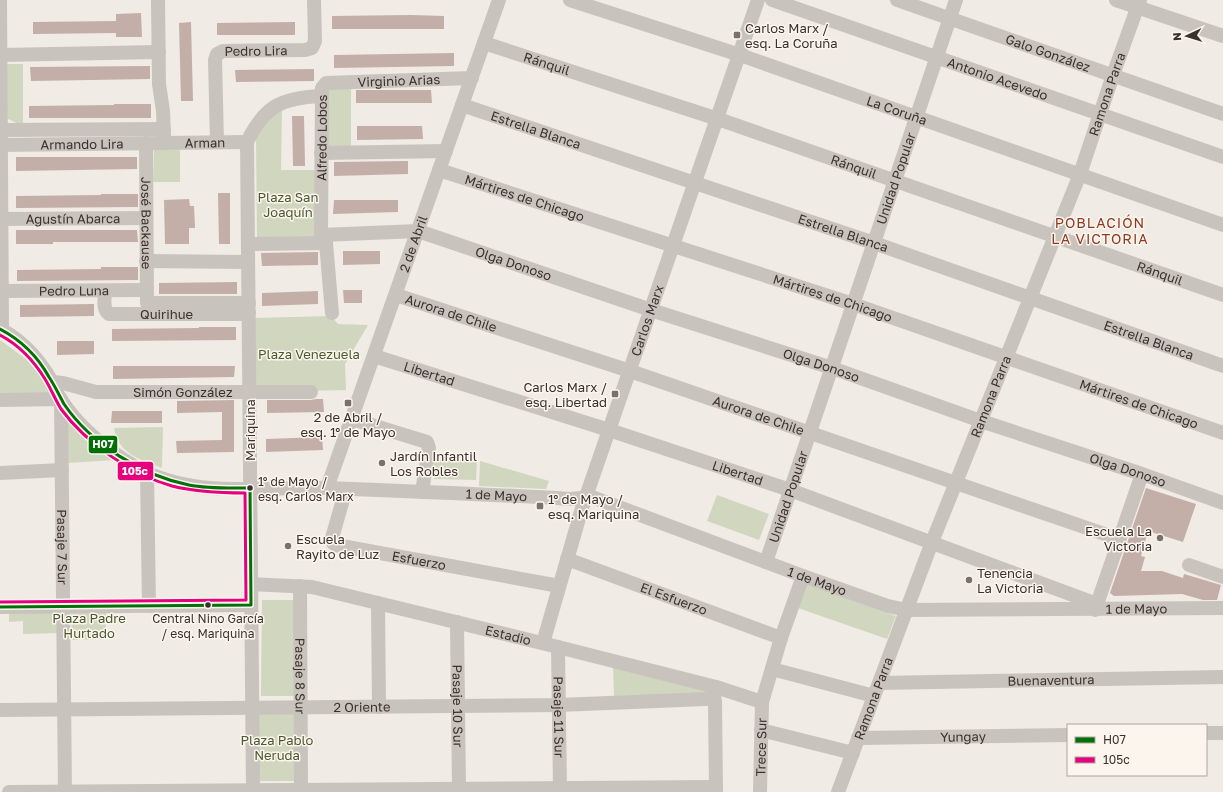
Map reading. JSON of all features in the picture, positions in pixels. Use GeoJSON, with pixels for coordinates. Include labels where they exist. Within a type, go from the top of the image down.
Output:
{"type":"FeatureCollection","features":[{"type":"Feature","properties":{"kind":"street"},"geometry":{"type":"LineString","coordinates":[[0,0],[1,329]]}},
{"type":"Feature","properties":{"kind":"street"},"geometry":{"type":"LineString","coordinates":[[158,0],[159,84],[163,107],[164,135]]}},
{"type":"Feature","properties":{"kind":"street","name":"Pedro Lira"},"geometry":{"type":"LineString","coordinates":[[217,142],[215,60],[217,54],[223,51],[309,50],[312,48],[315,41],[314,0]]}},
{"type":"Feature","properties":{"kind":"street","name":"2 de Abril"},"geometry":{"type":"LineString","coordinates":[[327,488],[499,0]]}},
{"type":"Feature","properties":{"kind":"street","name":"La Coruña"},"geometry":{"type":"LineString","coordinates":[[570,0],[740,55],[1223,225]]}},
{"type":"Feature","properties":{"kind":"street","name":"Carlos Marx"},"geometry":{"type":"LineString","coordinates":[[543,643],[586,497],[758,0]]}},
{"type":"Feature","properties":{"kind":"street","name":"Antonio Acevedo"},"geometry":{"type":"LineString","coordinates":[[772,0],[1223,157]]}},
{"type":"Feature","properties":{"kind":"street","name":"Galo González"},"geometry":{"type":"LineString","coordinates":[[897,0],[1223,114]]}},
{"type":"Feature","properties":{"kind":"street","name":"Unidad Popular"},"geometry":{"type":"LineString","coordinates":[[766,562],[956,0]]}},
{"type":"Feature","properties":{"kind":"street"},"geometry":{"type":"LineString","coordinates":[[1116,0],[1138,4],[1223,36]]}},
{"type":"Feature","properties":{"kind":"street","name":"Ramona Parra"},"geometry":{"type":"LineString","coordinates":[[838,792],[932,542],[1080,174],[1138,4]]}},
{"type":"Feature","properties":{"kind":"street","name":"Ránquil"},"geometry":{"type":"LineString","coordinates":[[484,43],[718,119],[1223,295]]}},
{"type":"Feature","properties":{"kind":"street"},"geometry":{"type":"LineString","coordinates":[[0,54],[159,52]]}},
{"type":"Feature","properties":{"kind":"street","name":"Virginio Arias"},"geometry":{"type":"LineString","coordinates":[[326,83],[472,78]]}},
{"type":"Feature","properties":{"kind":"street","name":"Alfredo Lobos"},"geometry":{"type":"LineString","coordinates":[[326,83],[322,88],[321,96],[321,153],[324,239],[332,313]]}},
{"type":"Feature","properties":{"kind":"street"},"geometry":{"type":"LineString","coordinates":[[247,142],[261,119],[278,103],[286,100],[321,96]]}},
{"type":"Feature","properties":{"kind":"street","name":"Estrella Blanca"},"geometry":{"type":"LineString","coordinates":[[462,105],[874,243],[1223,366]]}},
{"type":"Feature","properties":{"kind":"street","name":"Armando Lira"},"geometry":{"type":"LineString","coordinates":[[0,130],[164,135]]}},
{"type":"Feature","properties":{"kind":"street","name":"Arman"},"geometry":{"type":"LineString","coordinates":[[164,135],[217,142],[247,142]]}},
{"type":"Feature","properties":{"kind":"street","name":"Armando Lira"},"geometry":{"type":"LineString","coordinates":[[0,145],[146,143],[164,135]]}},
{"type":"Feature","properties":{"kind":"street","name":"Mariquina"},"geometry":{"type":"LineString","coordinates":[[247,142],[253,790]]}},
{"type":"Feature","properties":{"kind":"street","name":"José Backause"},"geometry":{"type":"LineString","coordinates":[[146,143],[146,297]]}},
{"type":"Feature","properties":{"kind":"street"},"geometry":{"type":"LineString","coordinates":[[321,153],[446,152]]}},
{"type":"Feature","properties":{"kind":"street","name":"Mártires de Chicago"},"geometry":{"type":"LineString","coordinates":[[439,170],[853,304],[1223,433]]}},
{"type":"Feature","properties":{"kind":"street","name":"Agustín Abarca"},"geometry":{"type":"LineString","coordinates":[[0,219],[146,218]]}},
{"type":"Feature","properties":{"kind":"street"},"geometry":{"type":"LineString","coordinates":[[248,244],[418,231]]}},
{"type":"Feature","properties":{"kind":"street","name":"Olga Donoso"},"geometry":{"type":"LineString","coordinates":[[418,231],[651,310],[832,368],[981,421],[1142,474],[1223,503]]}},
{"type":"Feature","properties":{"kind":"street"},"geometry":{"type":"LineString","coordinates":[[146,261],[248,262]]}},
{"type":"Feature","properties":{"kind":"street","name":"Pedro Luna"},"geometry":{"type":"LineString","coordinates":[[1,291],[105,291],[249,308]]}},
{"type":"Feature","properties":{"kind":"street","name":"Quirihue"},"geometry":{"type":"LineString","coordinates":[[105,291],[105,308],[109,314],[239,314],[249,308]]}},
{"type":"Feature","properties":{"kind":"street","name":"Aurora de Chile"},"geometry":{"type":"LineString","coordinates":[[396,295],[630,371],[1119,539]]}},
{"type":"Feature","properties":{"kind":"street","name":"1 de Mayo"},"geometry":{"type":"LineString","coordinates":[[1,329],[31,353],[76,419],[96,438],[134,465],[147,472],[168,480],[194,486],[221,489],[327,488],[570,500],[586,497],[598,498],[802,576],[888,606],[907,610],[1096,607],[1223,608]]}},
{"type":"Feature","properties":{"kind":"street","name":"Libertad"},"geometry":{"type":"LineString","coordinates":[[374,356],[609,430],[790,490],[932,542],[1096,607]]}},
{"type":"Feature","properties":{"kind":"street","name":"Simón González"},"geometry":{"type":"LineString","coordinates":[[52,382],[63,383],[90,391],[102,392],[311,392]]}},
{"type":"Feature","properties":{"kind":"street"},"geometry":{"type":"LineString","coordinates":[[0,400],[61,399]]}},
{"type":"Feature","properties":{"kind":"street","name":"Pasaje 7 Sur"},"geometry":{"type":"LineString","coordinates":[[61,399],[65,792]]}},
{"type":"Feature","properties":{"kind":"street"},"geometry":{"type":"LineString","coordinates":[[352,419],[422,439],[427,442],[429,448],[422,492]]}},
{"type":"Feature","properties":{"kind":"street"},"geometry":{"type":"LineString","coordinates":[[0,473],[62,470]]}},
{"type":"Feature","properties":{"kind":"street"},"geometry":{"type":"LineString","coordinates":[[147,472],[149,606]]}},
{"type":"Feature","properties":{"kind":"street"},"geometry":{"type":"LineString","coordinates":[[1096,607],[1142,474]]}},
{"type":"Feature","properties":{"kind":"street","name":"Esfuerzo"},"geometry":{"type":"LineString","coordinates":[[346,489],[332,538],[333,543],[336,545],[560,586]]}},
{"type":"Feature","properties":{"kind":"street","name":"El Esfuerzo"},"geometry":{"type":"LineString","coordinates":[[567,559],[781,638]]}},
{"type":"Feature","properties":{"kind":"street"},"geometry":{"type":"LineString","coordinates":[[1189,565],[1223,577]]}},
{"type":"Feature","properties":{"kind":"street"},"geometry":{"type":"LineString","coordinates":[[762,702],[781,638],[802,576]]}},
{"type":"Feature","properties":{"kind":"street","name":"Estadio"},"geometry":{"type":"LineString","coordinates":[[251,584],[312,587],[543,643],[715,691],[762,702]]}},
{"type":"Feature","properties":{"kind":"street","name":"Pasaje 8 Sur"},"geometry":{"type":"LineString","coordinates":[[300,586],[301,790]]}},
{"type":"Feature","properties":{"kind":"street"},"geometry":{"type":"LineString","coordinates":[[378,603],[379,707]]}},
{"type":"Feature","properties":{"kind":"street"},"geometry":{"type":"LineString","coordinates":[[0,607],[251,605]]}},
{"type":"Feature","properties":{"kind":"street","name":"Pasaje 10 Sur"},"geometry":{"type":"LineString","coordinates":[[457,622],[459,789]]}},
{"type":"Feature","properties":{"kind":"street","name":"Pasaje 11 Sur"},"geometry":{"type":"LineString","coordinates":[[558,647],[560,788]]}},
{"type":"Feature","properties":{"kind":"street","name":"Buenaventura"},"geometry":{"type":"LineString","coordinates":[[772,669],[877,689],[1223,677]]}},
{"type":"Feature","properties":{"kind":"street"},"geometry":{"type":"LineString","coordinates":[[9,792],[560,788],[716,790],[715,691]]}},
{"type":"Feature","properties":{"kind":"street","name":"2 Oriente"},"geometry":{"type":"LineString","coordinates":[[0,710],[559,705],[706,699],[715,691]]}},
{"type":"Feature","properties":{"kind":"street","name":"Trece Sur"},"geometry":{"type":"LineString","coordinates":[[760,792],[762,702]]}},
{"type":"Feature","properties":{"kind":"street"},"geometry":{"type":"LineString","coordinates":[[761,730],[853,753]]}},
{"type":"Feature","properties":{"kind":"street"},"geometry":{"type":"LineString","coordinates":[[1207,733],[1223,733]]}},
{"type":"Feature","properties":{"kind":"street","name":"Yungay"},"geometry":{"type":"LineString","coordinates":[[858,738],[1067,735]]}},
{"type":"Feature","properties":{"kind":"green space"},"geometry":{"type":"Polygon","coordinates":[[[6,64],[23,64],[23,126],[6,118],[6,64]]]}},
{"type":"Feature","properties":{"kind":"green space"},"geometry":{"type":"Polygon","coordinates":[[[323,86],[351,86],[351,149],[323,149],[323,86]]]}},
{"type":"Feature","properties":{"kind":"green space","name":"Plaza San Joaquín"},"geometry":{"type":"Polygon","coordinates":[[[282,108],[281,170],[317,170],[318,239],[257,238],[256,137],[268,121],[282,108]]]}},
{"type":"Feature","properties":{"kind":"green space"},"geometry":{"type":"Polygon","coordinates":[[[154,150],[180,150],[180,182],[153,182],[154,150]]]}},
{"type":"Feature","properties":{"kind":"green space","name":"Plaza Venezuela"},"geometry":{"type":"Polygon","coordinates":[[[331,316],[338,324],[368,325],[345,364],[346,390],[255,392],[253,318],[331,316]]]}},
{"type":"Feature","properties":{"kind":"green space"},"geometry":{"type":"Polygon","coordinates":[[[0,340],[26,359],[42,377],[52,399],[0,399],[0,340]]]}},
{"type":"Feature","properties":{"kind":"green space"},"geometry":{"type":"Polygon","coordinates":[[[66,419],[83,438],[115,460],[67,463],[66,419]]]}},
{"type":"Feature","properties":{"kind":"green space"},"geometry":{"type":"Polygon","coordinates":[[[163,427],[162,468],[138,459],[126,450],[117,437],[114,428],[163,427]]]}},
{"type":"Feature","properties":{"kind":"green space"},"geometry":{"type":"Polygon","coordinates":[[[434,459],[477,461],[476,480],[434,479],[434,459]]]}},
{"type":"Feature","properties":{"kind":"green space"},"geometry":{"type":"Polygon","coordinates":[[[480,461],[549,481],[546,489],[479,486],[480,461]]]}},
{"type":"Feature","properties":{"kind":"green space"},"geometry":{"type":"Polygon","coordinates":[[[717,495],[769,514],[759,540],[707,521],[717,495]]]}},
{"type":"Feature","properties":{"kind":"green space"},"geometry":{"type":"Polygon","coordinates":[[[806,584],[896,616],[887,639],[798,608],[806,584]]]}},
{"type":"Feature","properties":{"kind":"green space","name":"Plaza Pablo Neruda"},"geometry":{"type":"Polygon","coordinates":[[[262,600],[296,600],[296,696],[261,696],[262,600]]]}},
{"type":"Feature","properties":{"kind":"green space","name":"Plaza Padre Hurtado"},"geometry":{"type":"Polygon","coordinates":[[[106,610],[106,639],[72,640],[71,611],[106,610]]]}},
{"type":"Feature","properties":{"kind":"green space","name":"Plaza Padre Hurtado"},"geometry":{"type":"Polygon","coordinates":[[[59,611],[59,633],[23,634],[23,621],[9,622],[9,612],[59,611]]]}},
{"type":"Feature","properties":{"kind":"green space"},"geometry":{"type":"Polygon","coordinates":[[[613,666],[706,690],[705,694],[614,696],[613,666]]]}},
{"type":"Feature","properties":{"kind":"green space","name":"Plaza Pablo Neruda"},"geometry":{"type":"Polygon","coordinates":[[[259,714],[295,714],[295,781],[259,781],[259,714]]]}},
{"type":"Feature","properties":{"kind":"building"},"geometry":{"type":"Polygon","coordinates":[[[141,13],[142,37],[116,37],[116,33],[33,34],[33,22],[116,21],[116,14],[141,13]]]}},
{"type":"Feature","properties":{"kind":"building"},"geometry":{"type":"Polygon","coordinates":[[[332,16],[444,16],[444,29],[332,29],[332,16]]]}},
{"type":"Feature","properties":{"kind":"building"},"geometry":{"type":"Polygon","coordinates":[[[191,22],[193,101],[181,101],[179,23],[191,22]]]}},
{"type":"Feature","properties":{"kind":"building"},"geometry":{"type":"Polygon","coordinates":[[[295,22],[295,35],[217,35],[217,23],[295,22]]]}},
{"type":"Feature","properties":{"kind":"building"},"geometry":{"type":"Polygon","coordinates":[[[454,53],[454,66],[334,68],[334,55],[454,53]]]}},
{"type":"Feature","properties":{"kind":"building"},"geometry":{"type":"Polygon","coordinates":[[[150,66],[150,79],[31,81],[30,67],[150,66]]]}},
{"type":"Feature","properties":{"kind":"building"},"geometry":{"type":"Polygon","coordinates":[[[314,69],[314,81],[236,82],[235,70],[314,69]]]}},
{"type":"Feature","properties":{"kind":"building"},"geometry":{"type":"Polygon","coordinates":[[[356,90],[431,90],[432,103],[356,103],[356,90]]]}},
{"type":"Feature","properties":{"kind":"building"},"geometry":{"type":"Polygon","coordinates":[[[151,104],[151,118],[29,118],[29,106],[151,104]]]}},
{"type":"Feature","properties":{"kind":"building"},"geometry":{"type":"Polygon","coordinates":[[[292,116],[304,116],[305,166],[293,166],[292,116]]]}},
{"type":"Feature","properties":{"kind":"building"},"geometry":{"type":"Polygon","coordinates":[[[357,126],[422,126],[423,139],[357,140],[357,126]]]}},
{"type":"Feature","properties":{"kind":"building"},"geometry":{"type":"Polygon","coordinates":[[[16,157],[137,157],[137,169],[16,171],[16,157]]]}},
{"type":"Feature","properties":{"kind":"building"},"geometry":{"type":"Polygon","coordinates":[[[408,161],[408,174],[334,176],[334,162],[408,161]]]}},
{"type":"Feature","properties":{"kind":"building"},"geometry":{"type":"Polygon","coordinates":[[[218,193],[230,193],[230,244],[219,244],[218,193]]]}},
{"type":"Feature","properties":{"kind":"building"},"geometry":{"type":"Polygon","coordinates":[[[138,194],[138,207],[16,208],[16,196],[138,194]]]}},
{"type":"Feature","properties":{"kind":"building"},"geometry":{"type":"Polygon","coordinates":[[[189,199],[190,206],[194,206],[195,228],[189,228],[189,244],[165,244],[164,200],[189,199]]]}},
{"type":"Feature","properties":{"kind":"building"},"geometry":{"type":"Polygon","coordinates":[[[334,200],[398,200],[398,212],[333,214],[334,200]]]}},
{"type":"Feature","properties":{"kind":"building"},"geometry":{"type":"Polygon","coordinates":[[[16,230],[137,230],[138,242],[53,242],[53,244],[16,244],[16,230]]]}},
{"type":"Feature","properties":{"kind":"building"},"geometry":{"type":"Polygon","coordinates":[[[343,251],[380,251],[380,264],[343,265],[343,251]]]}},
{"type":"Feature","properties":{"kind":"building"},"geometry":{"type":"Polygon","coordinates":[[[318,252],[318,265],[262,266],[261,253],[318,252]]]}},
{"type":"Feature","properties":{"kind":"building"},"geometry":{"type":"Polygon","coordinates":[[[101,267],[138,267],[138,280],[17,281],[17,270],[101,269],[101,267]]]}},
{"type":"Feature","properties":{"kind":"building"},"geometry":{"type":"Polygon","coordinates":[[[237,282],[237,294],[159,294],[159,283],[237,282]]]}},
{"type":"Feature","properties":{"kind":"building"},"geometry":{"type":"Polygon","coordinates":[[[343,290],[362,290],[362,303],[344,303],[343,290]]]}},
{"type":"Feature","properties":{"kind":"building"},"geometry":{"type":"Polygon","coordinates":[[[318,291],[318,304],[262,306],[262,293],[318,291]]]}},
{"type":"Feature","properties":{"kind":"building"},"geometry":{"type":"Polygon","coordinates":[[[94,304],[94,316],[20,317],[20,305],[94,304]]]}},
{"type":"Feature","properties":{"kind":"building"},"geometry":{"type":"Polygon","coordinates":[[[236,327],[236,340],[112,341],[112,329],[236,327]]]}},
{"type":"Feature","properties":{"kind":"building"},"geometry":{"type":"Polygon","coordinates":[[[57,341],[94,341],[94,354],[57,355],[57,341]]]}},
{"type":"Feature","properties":{"kind":"building"},"geometry":{"type":"Polygon","coordinates":[[[113,366],[235,366],[234,377],[113,379],[113,366]]]}},
{"type":"Feature","properties":{"kind":"building"},"geometry":{"type":"Polygon","coordinates":[[[323,399],[324,412],[267,413],[267,400],[323,399]]]}},
{"type":"Feature","properties":{"kind":"building"},"geometry":{"type":"Polygon","coordinates":[[[234,400],[234,452],[177,453],[176,441],[222,440],[222,412],[177,413],[177,401],[234,400]]]}},
{"type":"Feature","properties":{"kind":"building"},"geometry":{"type":"Polygon","coordinates":[[[112,411],[162,411],[162,423],[111,423],[112,411]]]}},
{"type":"Feature","properties":{"kind":"building"},"geometry":{"type":"Polygon","coordinates":[[[322,437],[323,450],[266,452],[266,439],[322,437]]]}},
{"type":"Feature","properties":{"kind":"building","name":"Escuela La Victoria"},"geometry":{"type":"Polygon","coordinates":[[[1146,488],[1196,504],[1183,542],[1148,531],[1141,556],[1145,557],[1141,571],[1162,571],[1183,578],[1184,574],[1221,585],[1217,600],[1203,600],[1182,594],[1114,596],[1110,593],[1146,488]]]}},
{"type":"Feature","properties":{"kind":"transit line","name":"H07"},"geometry":{"type":"LineString","coordinates":[[0,329],[15,338],[40,363],[64,404],[75,419],[103,445],[119,456],[136,466],[172,481],[212,488],[250,488]]}},
{"type":"Feature","properties":{"kind":"transit line","name":"105c"},"geometry":{"type":"LineString","coordinates":[[0,335],[20,349],[36,366],[45,379],[61,409],[71,422],[83,434],[126,466],[157,481],[172,486],[208,492],[245,493],[246,600],[0,602]]}},
{"type":"Feature","properties":{"kind":"transit line","name":"H07"},"geometry":{"type":"LineString","coordinates":[[250,488],[251,605]]}},
{"type":"Feature","properties":{"kind":"transit line","name":"H07"},"geometry":{"type":"LineString","coordinates":[[0,607],[251,605]]}},
{"type":"Feature","properties":{"kind":"place","name":"Carlos Marx / esq. La Coruña"},"geometry":{"type":"Point","coordinates":[737,35]}},
{"type":"Feature","properties":{"kind":"place","name":"Carlos Marx / esq. Libertad"},"geometry":{"type":"Point","coordinates":[615,394]}},
{"type":"Feature","properties":{"kind":"place","name":"2 de Abril / esq. 1° de Mayo"},"geometry":{"type":"Point","coordinates":[348,403]}},
{"type":"Feature","properties":{"kind":"place","name":"Jardín Infantil Los Robles"},"geometry":{"type":"Point","coordinates":[382,463]}},
{"type":"Feature","properties":{"kind":"place","name":"1° de Mayo / esq. Carlos Marx"},"geometry":{"type":"Point","coordinates":[250,488]}},
{"type":"Feature","properties":{"kind":"place","name":"1° de Mayo / esq. Mariquina"},"geometry":{"type":"Point","coordinates":[540,506]}},
{"type":"Feature","properties":{"kind":"place","name":"Escuela La Victoria"},"geometry":{"type":"Point","coordinates":[1160,538]}},
{"type":"Feature","properties":{"kind":"place","name":"Escuela Rayito de Luz"},"geometry":{"type":"Point","coordinates":[288,546]}},
{"type":"Feature","properties":{"kind":"place","name":"Tenencia La Victoria"},"geometry":{"type":"Point","coordinates":[969,580]}},
{"type":"Feature","properties":{"kind":"place","name":"Central Nino García / esq. Mariquina"},"geometry":{"type":"Point","coordinates":[208,605]}},
{"type":"Feature","properties":{"kind":"district","name":"POBLACIÓN LA VICTORIA"},"geometry":{"type":"Point","coordinates":[1100,230]}}]}
